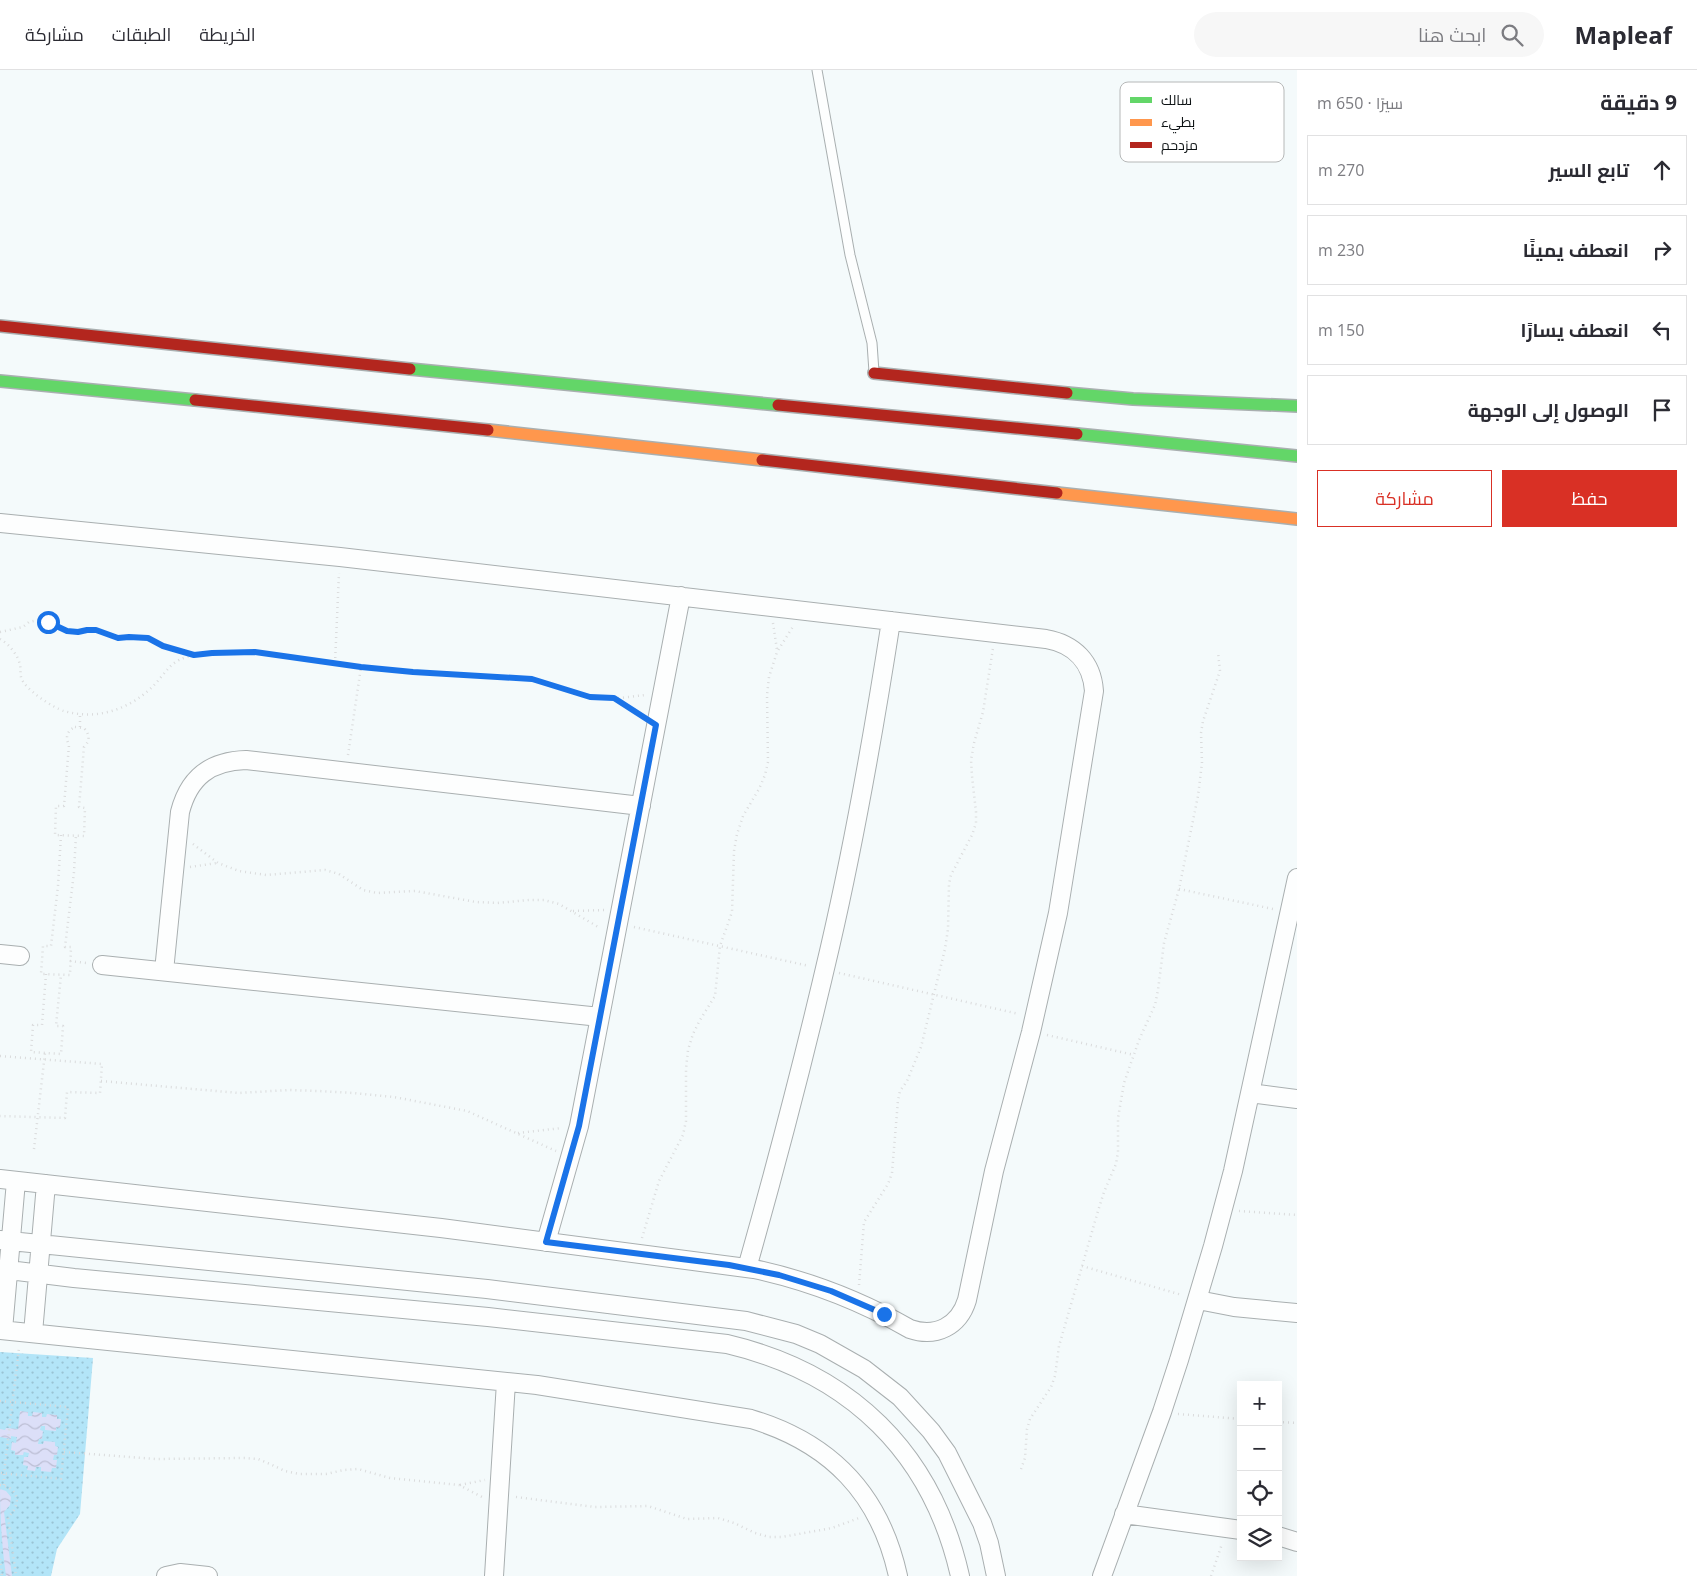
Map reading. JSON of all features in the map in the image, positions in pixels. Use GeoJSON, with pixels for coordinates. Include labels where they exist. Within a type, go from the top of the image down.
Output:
{"type":"FeatureCollection","features":[{"type":"Feature","properties":{"kind":"main road"},"geometry":{"type":"LineString","coordinates":[[0,326],[333,362],[1297,456]]}},
{"type":"Feature","properties":{"kind":"main road"},"geometry":{"type":"LineString","coordinates":[[874,373],[1145,401],[1223,402],[1297,406]]}},
{"type":"Feature","properties":{"kind":"main road"},"geometry":{"type":"LineString","coordinates":[[0,381],[406,421],[1297,519]]}},
{"type":"Feature","properties":{"kind":"street"},"geometry":{"type":"LineString","coordinates":[[0,523],[340,557],[1046,639],[1065,644],[1081,656],[1091,672],[1094,691],[1058,913],[1031,1032],[994,1171],[967,1300],[961,1315],[955,1322],[941,1330],[918,1332],[858,1302],[804,1281],[747,1268],[441,1228],[8,1180],[1,1330],[537,1385],[730,1415],[772,1425],[810,1444],[828,1457],[858,1487],[874,1512],[888,1541],[898,1576]]}},
{"type":"Feature","properties":{"kind":"street"},"geometry":{"type":"LineString","coordinates":[[546,1242],[579,1126],[681,596]]}},
{"type":"Feature","properties":{"kind":"street"},"geometry":{"type":"LineString","coordinates":[[747,1268],[792,1108],[830,947],[864,784],[891,621]]}},
{"type":"Feature","properties":{"kind":"street"},"geometry":{"type":"LineString","coordinates":[[164,971],[180,812],[183,800],[195,780],[204,772],[223,763],[246,760],[641,806]]}},
{"type":"Feature","properties":{"kind":"street"},"geometry":{"type":"LineString","coordinates":[[1102,1576],[1162,1412],[1198,1300],[1233,1171],[1297,878]]}},
{"type":"Feature","properties":{"kind":"street"},"geometry":{"type":"LineString","coordinates":[[0,954],[20,956]]}},
{"type":"Feature","properties":{"kind":"street"},"geometry":{"type":"LineString","coordinates":[[102,965],[600,1017]]}},
{"type":"Feature","properties":{"kind":"street"},"geometry":{"type":"LineString","coordinates":[[1250,1092],[1297,1099]]}},
{"type":"Feature","properties":{"kind":"street"},"geometry":{"type":"LineString","coordinates":[[27,1332],[38,1274],[46,1184]]}},
{"type":"Feature","properties":{"kind":"street"},"geometry":{"type":"LineString","coordinates":[[5,1241],[496,1290],[746,1321],[796,1334],[843,1356],[870,1373],[900,1397],[931,1431],[947,1453],[982,1523],[991,1550],[996,1576]]}},
{"type":"Feature","properties":{"kind":"street"},"geometry":{"type":"LineString","coordinates":[[4,1270],[488,1317],[727,1344],[776,1358],[808,1372],[844,1394],[864,1410],[899,1446],[922,1479],[937,1507],[954,1552],[960,1576]]}},
{"type":"Feature","properties":{"kind":"street"},"geometry":{"type":"LineString","coordinates":[[1198,1300],[1234,1307],[1297,1313]]}},
{"type":"Feature","properties":{"kind":"street"},"geometry":{"type":"LineString","coordinates":[[494,1576],[506,1382]]}},
{"type":"Feature","properties":{"kind":"street"},"geometry":{"type":"LineString","coordinates":[[1124,1514],[1234,1529]]}},
{"type":"Feature","properties":{"kind":"street"},"geometry":{"type":"LineString","coordinates":[[1282,1537],[1297,1542]]}},
{"type":"Feature","properties":{"kind":"street"},"geometry":{"type":"LineString","coordinates":[[166,1576],[180,1573],[208,1576]]}},
{"type":"Feature","properties":{"kind":"lane"},"geometry":{"type":"LineString","coordinates":[[817,70],[853,269],[872,343],[874,373]]}},
{"type":"Feature","properties":{"kind":"path"},"geometry":{"type":"LineString","coordinates":[[335,664],[340,557]]}},
{"type":"Feature","properties":{"kind":"path"},"geometry":{"type":"LineString","coordinates":[[771,607],[777,652]]}},
{"type":"Feature","properties":{"kind":"path"},"geometry":{"type":"LineString","coordinates":[[638,1254],[659,1181],[683,1135],[686,1121],[688,1050],[700,1020],[715,996],[720,946],[732,912],[734,897],[734,851],[737,834],[744,816],[759,789],[768,762],[767,695],[769,677],[777,652],[803,610]]}},
{"type":"Feature","properties":{"kind":"path"},"geometry":{"type":"LineString","coordinates":[[0,632],[23,627],[29,622],[38,620],[48,622],[67,631],[96,630],[118,638],[148,638],[163,646],[194,655]]}},
{"type":"Feature","properties":{"kind":"path"},"geometry":{"type":"LineString","coordinates":[[858,1302],[864,1222],[888,1184],[892,1173],[900,1091],[907,1081],[921,1046],[945,949],[951,875],[972,835],[976,823],[971,760],[983,712],[996,633]]}},
{"type":"Feature","properties":{"kind":"path"},"geometry":{"type":"LineString","coordinates":[[0,639],[7,643],[18,659],[20,678],[24,683],[42,699],[63,711],[80,714],[109,713],[134,701],[150,689],[174,662],[194,655],[212,653],[255,652],[361,667],[532,679],[590,697],[614,698],[662,694]]}},
{"type":"Feature","properties":{"kind":"path"},"geometry":{"type":"LineString","coordinates":[[1021,1469],[1025,1458],[1026,1429],[1030,1419],[1051,1387],[1055,1376],[1059,1346],[1082,1266],[1104,1192],[1116,1164],[1118,1118],[1124,1083],[1155,1005],[1164,943],[1179,889],[1201,778],[1202,721],[1220,671],[1218,652]]}},
{"type":"Feature","properties":{"kind":"path"},"geometry":{"type":"LineString","coordinates":[[346,772],[361,667]]}},
{"type":"Feature","properties":{"kind":"path"},"geometry":{"type":"LineString","coordinates":[[614,698],[656,725]]}},
{"type":"Feature","properties":{"kind":"path"},"geometry":{"type":"LineString","coordinates":[[80,714],[80,727]]}},
{"type":"Feature","properties":{"kind":"path"},"geometry":{"type":"LineString","coordinates":[[80,727],[87,732],[89,740],[84,747],[79,807],[85,808],[84,836],[54,835],[56,806],[64,806],[69,745],[67,737],[71,729],[80,727]]}},
{"type":"Feature","properties":{"kind":"path"},"geometry":{"type":"LineString","coordinates":[[178,833],[218,863],[239,871],[266,875],[325,870],[339,874],[363,890],[377,893],[415,891],[476,902],[498,903],[544,900],[559,904],[616,937]]}},
{"type":"Feature","properties":{"kind":"path"},"geometry":{"type":"LineString","coordinates":[[61,835],[58,886],[51,946],[43,946],[41,974],[70,975],[71,947],[65,947],[74,872],[76,835]]}},
{"type":"Feature","properties":{"kind":"path"},"geometry":{"type":"LineString","coordinates":[[174,870],[218,863]]}},
{"type":"Feature","properties":{"kind":"path"},"geometry":{"type":"LineString","coordinates":[[1179,889],[1289,912]]}},
{"type":"Feature","properties":{"kind":"path"},"geometry":{"type":"LineString","coordinates":[[571,911],[621,909]]}},
{"type":"Feature","properties":{"kind":"path"},"geometry":{"type":"LineString","coordinates":[[46,974],[42,1025],[34,1025],[31,1052],[61,1054],[63,1026],[56,1026],[61,975]]}},
{"type":"Feature","properties":{"kind":"path"},"geometry":{"type":"LineString","coordinates":[[1031,1032],[1134,1055]]}},
{"type":"Feature","properties":{"kind":"path"},"geometry":{"type":"LineString","coordinates":[[34,1149],[45,1053]]}},
{"type":"Feature","properties":{"kind":"path"},"geometry":{"type":"LineString","coordinates":[[0,1056],[102,1064],[100,1093],[67,1092],[65,1118],[0,1116]]}},
{"type":"Feature","properties":{"kind":"path"},"geometry":{"type":"LineString","coordinates":[[101,1081],[239,1093],[312,1090],[354,1092],[394,1097],[467,1111],[570,1157]]}},
{"type":"Feature","properties":{"kind":"path"},"geometry":{"type":"LineString","coordinates":[[516,1133],[579,1126]]}},
{"type":"Feature","properties":{"kind":"path"},"geometry":{"type":"LineString","coordinates":[[1222,1210],[1297,1215]]}},
{"type":"Feature","properties":{"kind":"path"},"geometry":{"type":"LineString","coordinates":[[1082,1266],[1198,1300]]}},
{"type":"Feature","properties":{"kind":"path"},"geometry":{"type":"LineString","coordinates":[[16,1576],[8,1517],[17,1506],[17,1499],[10,1488],[2,1485],[2,1473],[12,1402],[27,1332]]}},
{"type":"Feature","properties":{"kind":"path"},"geometry":{"type":"LineString","coordinates":[[0,1401],[68,1407],[61,1479],[2,1473]]}},
{"type":"Feature","properties":{"kind":"path"},"geometry":{"type":"LineString","coordinates":[[1162,1412],[1237,1419]]}},
{"type":"Feature","properties":{"kind":"path"},"geometry":{"type":"LineString","coordinates":[[1282,1422],[1297,1423]]}},
{"type":"Feature","properties":{"kind":"path"},"geometry":{"type":"LineString","coordinates":[[64,1452],[156,1459],[258,1459],[285,1472],[299,1474],[326,1474],[358,1469],[398,1480],[459,1485],[573,1505],[595,1507],[648,1506],[687,1518],[718,1518],[769,1537],[782,1537],[832,1528],[874,1512]]}},
{"type":"Feature","properties":{"kind":"path"},"geometry":{"type":"LineString","coordinates":[[459,1485],[499,1492]]}},
{"type":"Feature","properties":{"kind":"path"},"geometry":{"type":"LineString","coordinates":[[1212,1576],[1234,1529]]}},
{"type":"Feature","properties":{"kind":"path"},"geometry":{"type":"LineString","coordinates":[[0,1559],[2,1576]]}},
{"type":"Feature","properties":{"kind":"shaded area"},"geometry":{"type":"Polygon","coordinates":[[[0,1352],[93,1358],[80,1514],[57,1549],[51,1576],[0,1576],[0,1352]]]}},
{"type":"Feature","properties":{"kind":"water"},"geometry":{"type":"Polygon","coordinates":[[[20,1411],[28,1412],[28,1416],[32,1416],[33,1412],[42,1413],[42,1417],[46,1417],[47,1414],[57,1415],[57,1419],[61,1419],[60,1428],[56,1427],[56,1431],[45,1430],[45,1426],[41,1426],[40,1430],[43,1431],[42,1439],[39,1439],[38,1444],[43,1444],[44,1441],[55,1442],[55,1446],[58,1447],[57,1455],[54,1455],[53,1460],[57,1460],[56,1468],[52,1468],[51,1472],[41,1471],[41,1467],[36,1467],[35,1471],[27,1470],[28,1466],[23,1465],[24,1457],[28,1457],[29,1453],[24,1452],[23,1455],[15,1455],[15,1451],[11,1450],[12,1442],[16,1443],[17,1437],[11,1436],[11,1439],[0,1437],[0,1429],[18,1429],[20,1411]]]}},
{"type":"Feature","properties":{"kind":"water"},"geometry":{"type":"Polygon","coordinates":[[[0,1489],[6,1491],[11,1497],[10,1505],[4,1512],[12,1576],[6,1576],[0,1511],[0,1489]]]}},
{"type":"Feature","properties":{"kind":"traffic: fast"},"geometry":{"type":"LineString","coordinates":[[410,369],[778,405]]}},
{"type":"Feature","properties":{"kind":"traffic: fast"},"geometry":{"type":"LineString","coordinates":[[0,381],[195,400]]}},
{"type":"Feature","properties":{"kind":"traffic: fast"},"geometry":{"type":"LineString","coordinates":[[1067,393],[1133,399],[1297,406]]}},
{"type":"Feature","properties":{"kind":"traffic: fast"},"geometry":{"type":"LineString","coordinates":[[1077,434],[1297,456]]}},
{"type":"Feature","properties":{"kind":"traffic: slow"},"geometry":{"type":"LineString","coordinates":[[488,430],[762,460]]}},
{"type":"Feature","properties":{"kind":"traffic: slow"},"geometry":{"type":"LineString","coordinates":[[1057,493],[1297,519]]}},
{"type":"Feature","properties":{"kind":"traffic: jam"},"geometry":{"type":"LineString","coordinates":[[0,326],[410,369]]}},
{"type":"Feature","properties":{"kind":"traffic: jam"},"geometry":{"type":"LineString","coordinates":[[874,373],[1067,393]]}},
{"type":"Feature","properties":{"kind":"traffic: jam"},"geometry":{"type":"LineString","coordinates":[[195,400],[488,430]]}},
{"type":"Feature","properties":{"kind":"traffic: jam"},"geometry":{"type":"LineString","coordinates":[[778,405],[1077,434]]}},
{"type":"Feature","properties":{"kind":"traffic: jam"},"geometry":{"type":"LineString","coordinates":[[762,460],[1057,493]]}},
{"type":"Feature","properties":{"kind":"route"},"geometry":{"type":"LineString","coordinates":[[48,622],[67,631],[96,630],[118,638],[148,638],[163,646],[194,655],[255,652],[361,667],[532,679],[590,697],[614,698],[656,725],[579,1126],[546,1242],[754,1269],[804,1281],[884,1314]]}}]}
